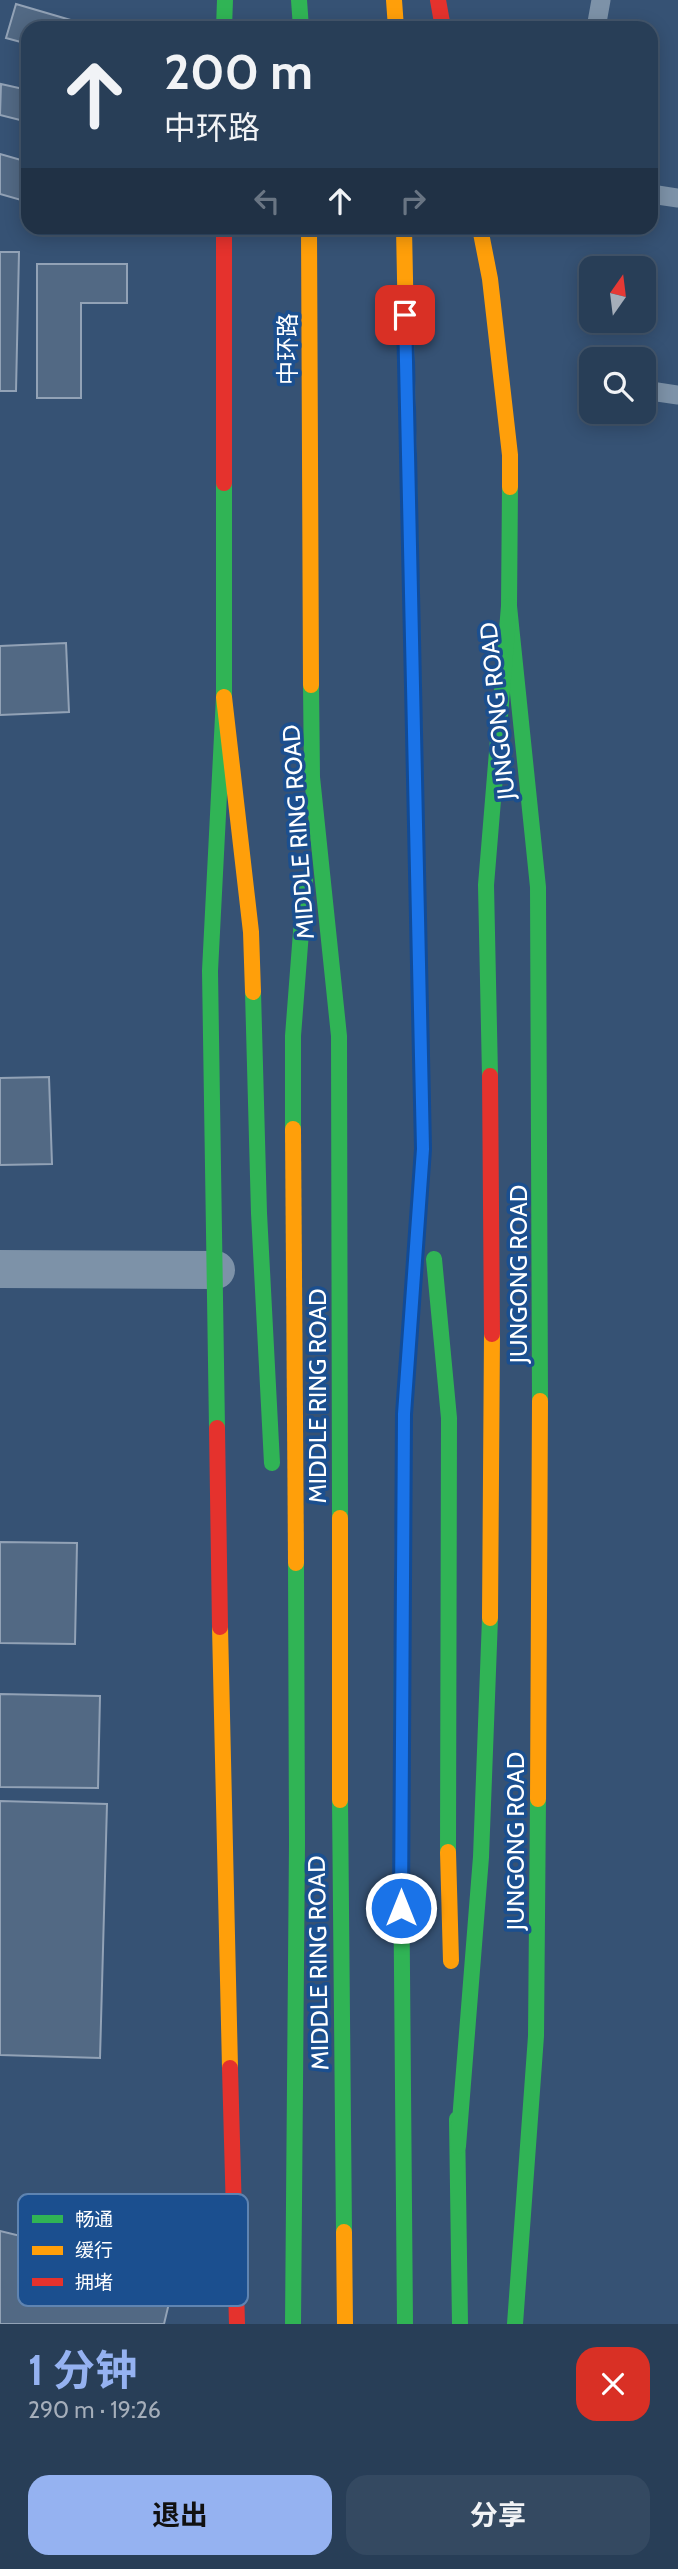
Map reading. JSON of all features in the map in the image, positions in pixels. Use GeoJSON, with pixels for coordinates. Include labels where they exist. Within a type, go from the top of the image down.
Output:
{"type":"FeatureCollection","features":[{"type":"Feature","properties":{"kind":"main road"},"geometry":{"type":"LineString","coordinates":[[224,21],[225,0]]}},
{"type":"Feature","properties":{"kind":"main road"},"geometry":{"type":"LineString","coordinates":[[299,0],[300,21]]}},
{"type":"Feature","properties":{"kind":"main road"},"geometry":{"type":"LineString","coordinates":[[391,0],[395,21]]}},
{"type":"Feature","properties":{"kind":"main road"},"geometry":{"type":"LineString","coordinates":[[391,0],[404,21]]}},
{"type":"Feature","properties":{"kind":"main road"},"geometry":{"type":"LineString","coordinates":[[438,0],[442,21]]}},
{"type":"Feature","properties":{"kind":"main road"},"geometry":{"type":"LineString","coordinates":[[224,235],[224,697],[210,971],[223,1846],[233,2194]]}},
{"type":"Feature","properties":{"kind":"main road","name":"中环路"},"geometry":{"type":"LineString","coordinates":[[309,235],[310,470]]}},
{"type":"Feature","properties":{"kind":"main road"},"geometry":{"type":"LineString","coordinates":[[404,235],[423,1149],[449,1418],[448,1852],[452,1978]]}},
{"type":"Feature","properties":{"kind":"main road","name":"JUNGONG ROAD"},"geometry":{"type":"LineString","coordinates":[[481,235],[490,279],[510,455],[509,606],[538,887],[541,1238],[536,2036],[515,2324]]}},
{"type":"Feature","properties":{"kind":"main road","name":"MIDDLE RING ROAD"},"geometry":{"type":"LineString","coordinates":[[310,470],[312,777],[339,1036],[340,1845],[345,2324]]}},
{"type":"Feature","properties":{"kind":"main road"},"geometry":{"type":"LineString","coordinates":[[458,2146],[481,1857],[491,1578],[493,1221],[486,885],[509,606]]}},
{"type":"Feature","properties":{"kind":"main road"},"geometry":{"type":"LineString","coordinates":[[224,697],[251,932],[260,1241],[272,1474]]}},
{"type":"Feature","properties":{"kind":"main road"},"geometry":{"type":"LineString","coordinates":[[293,2324],[297,1844],[293,1036],[312,777]]}},
{"type":"Feature","properties":{"kind":"main road"},"geometry":{"type":"LineString","coordinates":[[405,2324],[401,1867],[404,1414],[423,1149]]}},
{"type":"Feature","properties":{"kind":"main road"},"geometry":{"type":"LineString","coordinates":[[280,1584],[297,1844]]}},
{"type":"Feature","properties":{"kind":"main road"},"geometry":{"type":"LineString","coordinates":[[453,2006],[460,2324]]}},
{"type":"Feature","properties":{"kind":"main road"},"geometry":{"type":"LineString","coordinates":[[236,2306],[237,2324]]}},
{"type":"Feature","properties":{"kind":"street"},"geometry":{"type":"LineString","coordinates":[[0,1269],[215,1270]]}},
{"type":"Feature","properties":{"kind":"lane"},"geometry":{"type":"LineString","coordinates":[[597,21],[601,0]]}},
{"type":"Feature","properties":{"kind":"lane"},"geometry":{"type":"LineString","coordinates":[[658,195],[678,198]]}},
{"type":"Feature","properties":{"kind":"lane"},"geometry":{"type":"LineString","coordinates":[[656,392],[678,395]]}},
{"type":"Feature","properties":{"kind":"building"},"geometry":{"type":"Polygon","coordinates":[[[16,4],[74,21],[21,21],[21,42],[6,38],[16,4]]]}},
{"type":"Feature","properties":{"kind":"building"},"geometry":{"type":"Polygon","coordinates":[[[1,84],[21,88],[21,120],[0,115],[1,84]]]}},
{"type":"Feature","properties":{"kind":"building"},"geometry":{"type":"Polygon","coordinates":[[[0,154],[21,160],[21,200],[0,194],[0,154]]]}},
{"type":"Feature","properties":{"kind":"building"},"geometry":{"type":"Polygon","coordinates":[[[0,252],[19,252],[16,391],[0,391],[0,252]]]}},
{"type":"Feature","properties":{"kind":"building"},"geometry":{"type":"Polygon","coordinates":[[[37,264],[127,264],[127,303],[81,303],[81,398],[37,398],[37,264]]]}},
{"type":"Feature","properties":{"kind":"building"},"geometry":{"type":"Polygon","coordinates":[[[66,643],[69,712],[0,715],[0,646],[66,643]]]}},
{"type":"Feature","properties":{"kind":"building"},"geometry":{"type":"Polygon","coordinates":[[[49,1077],[52,1164],[0,1165],[0,1078],[49,1077]]]}},
{"type":"Feature","properties":{"kind":"building"},"geometry":{"type":"Polygon","coordinates":[[[0,1542],[77,1543],[75,1644],[0,1643],[0,1542]]]}},
{"type":"Feature","properties":{"kind":"building"},"geometry":{"type":"Polygon","coordinates":[[[0,1694],[100,1696],[98,1788],[0,1787],[0,1694]]]}},
{"type":"Feature","properties":{"kind":"building"},"geometry":{"type":"Polygon","coordinates":[[[0,1801],[107,1804],[100,2058],[0,2055],[0,1801]]]}},
{"type":"Feature","properties":{"kind":"building"},"geometry":{"type":"Polygon","coordinates":[[[0,2231],[18,2235],[18,2306],[168,2306],[164,2324],[0,2324],[0,2231]]]}},
{"type":"Feature","properties":{"kind":"traffic: fast"},"geometry":{"type":"LineString","coordinates":[[224,21],[225,0]]}},
{"type":"Feature","properties":{"kind":"traffic: fast"},"geometry":{"type":"LineString","coordinates":[[299,0],[300,21]]}},
{"type":"Feature","properties":{"kind":"traffic: fast"},"geometry":{"type":"LineString","coordinates":[[409,481],[423,1149],[413,1288]]}},
{"type":"Feature","properties":{"kind":"traffic: fast"},"geometry":{"type":"LineString","coordinates":[[217,1428],[210,971],[224,697],[224,483]]}},
{"type":"Feature","properties":{"kind":"traffic: fast"},"geometry":{"type":"LineString","coordinates":[[510,487],[509,606],[538,887],[540,1401]]}},
{"type":"Feature","properties":{"kind":"traffic: fast"},"geometry":{"type":"LineString","coordinates":[[490,1076],[486,885],[509,606]]}},
{"type":"Feature","properties":{"kind":"traffic: fast"},"geometry":{"type":"LineString","coordinates":[[311,685],[312,777],[339,1036],[340,1518]]}},
{"type":"Feature","properties":{"kind":"traffic: fast"},"geometry":{"type":"LineString","coordinates":[[293,1129],[293,1036],[305,880]]}},
{"type":"Feature","properties":{"kind":"traffic: fast"},"geometry":{"type":"LineString","coordinates":[[253,992],[259,1213],[272,1463]]}},
{"type":"Feature","properties":{"kind":"traffic: fast"},"geometry":{"type":"LineString","coordinates":[[434,1259],[449,1418],[448,1852]]}},
{"type":"Feature","properties":{"kind":"traffic: fast"},"geometry":{"type":"LineString","coordinates":[[293,2324],[297,1844],[296,1563]]}},
{"type":"Feature","properties":{"kind":"traffic: fast"},"geometry":{"type":"LineString","coordinates":[[458,2146],[481,1857],[490,1618]]}},
{"type":"Feature","properties":{"kind":"traffic: fast"},"geometry":{"type":"LineString","coordinates":[[402,1640],[405,2324]]}},
{"type":"Feature","properties":{"kind":"traffic: fast"},"geometry":{"type":"LineString","coordinates":[[515,2324],[536,2036],[538,1799]]}},
{"type":"Feature","properties":{"kind":"traffic: fast"},"geometry":{"type":"LineString","coordinates":[[340,1800],[344,2232]]}},
{"type":"Feature","properties":{"kind":"traffic: fast"},"geometry":{"type":"LineString","coordinates":[[457,2119],[460,2324]]}},
{"type":"Feature","properties":{"kind":"traffic: slow"},"geometry":{"type":"LineString","coordinates":[[394,0],[396,21]]}},
{"type":"Feature","properties":{"kind":"traffic: slow"},"geometry":{"type":"LineString","coordinates":[[309,235],[311,685]]}},
{"type":"Feature","properties":{"kind":"traffic: slow"},"geometry":{"type":"LineString","coordinates":[[404,235],[409,481]]}},
{"type":"Feature","properties":{"kind":"traffic: slow"},"geometry":{"type":"LineString","coordinates":[[481,235],[490,279],[510,455],[510,487]]}},
{"type":"Feature","properties":{"kind":"traffic: slow"},"geometry":{"type":"LineString","coordinates":[[224,697],[251,932],[253,992]]}},
{"type":"Feature","properties":{"kind":"traffic: slow"},"geometry":{"type":"LineString","coordinates":[[293,1129],[296,1563]]}},
{"type":"Feature","properties":{"kind":"traffic: slow"},"geometry":{"type":"LineString","coordinates":[[402,1640],[404,1414],[413,1288]]}},
{"type":"Feature","properties":{"kind":"traffic: slow"},"geometry":{"type":"LineString","coordinates":[[490,1618],[492,1334]]}},
{"type":"Feature","properties":{"kind":"traffic: slow"},"geometry":{"type":"LineString","coordinates":[[538,1799],[540,1401]]}},
{"type":"Feature","properties":{"kind":"traffic: slow"},"geometry":{"type":"LineString","coordinates":[[340,1518],[340,1800]]}},
{"type":"Feature","properties":{"kind":"traffic: slow"},"geometry":{"type":"LineString","coordinates":[[220,1627],[230,2068]]}},
{"type":"Feature","properties":{"kind":"traffic: slow"},"geometry":{"type":"LineString","coordinates":[[448,1852],[451,1961]]}},
{"type":"Feature","properties":{"kind":"traffic: slow"},"geometry":{"type":"LineString","coordinates":[[344,2232],[345,2324]]}},
{"type":"Feature","properties":{"kind":"traffic: jam"},"geometry":{"type":"LineString","coordinates":[[438,0],[442,21]]}},
{"type":"Feature","properties":{"kind":"traffic: jam"},"geometry":{"type":"LineString","coordinates":[[224,235],[224,483]]}},
{"type":"Feature","properties":{"kind":"traffic: jam"},"geometry":{"type":"LineString","coordinates":[[490,1076],[492,1334]]}},
{"type":"Feature","properties":{"kind":"traffic: jam"},"geometry":{"type":"LineString","coordinates":[[217,1428],[220,1627]]}},
{"type":"Feature","properties":{"kind":"traffic: jam"},"geometry":{"type":"LineString","coordinates":[[230,2068],[233,2194]]}},
{"type":"Feature","properties":{"kind":"traffic: jam"},"geometry":{"type":"LineString","coordinates":[[237,2306],[237,2324]]}},
{"type":"Feature","properties":{"kind":"route"},"geometry":{"type":"LineString","coordinates":[[401,1908],[404,1414],[423,1149],[405,315]]}}]}
